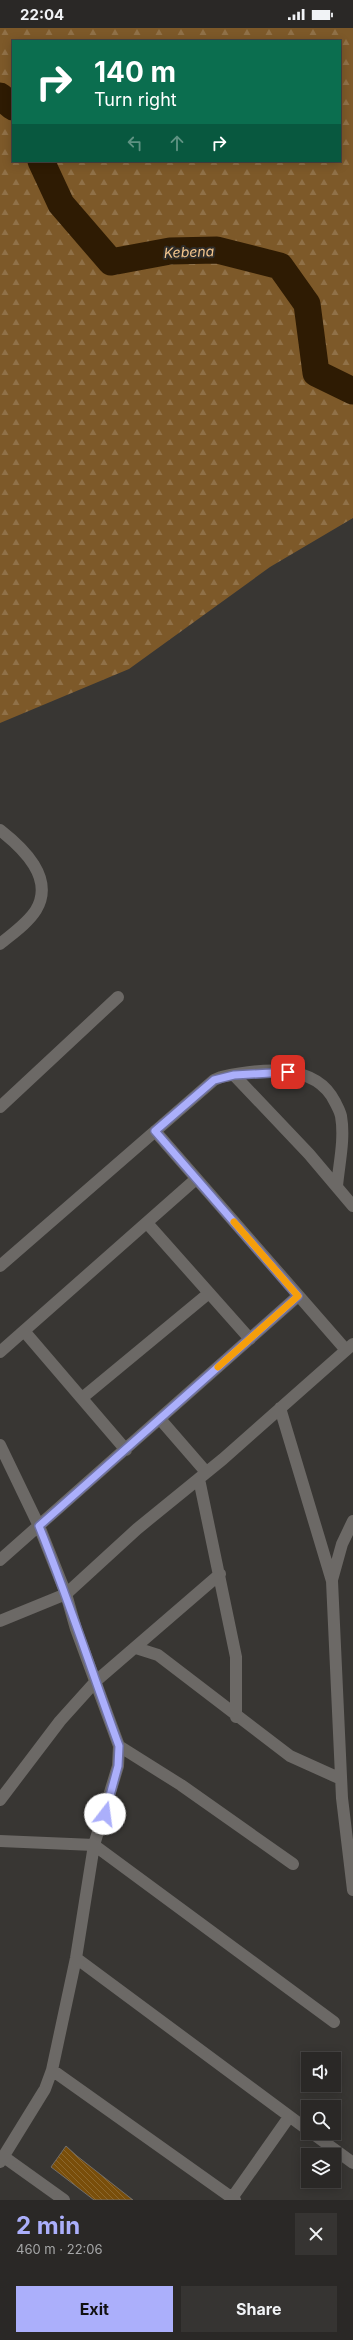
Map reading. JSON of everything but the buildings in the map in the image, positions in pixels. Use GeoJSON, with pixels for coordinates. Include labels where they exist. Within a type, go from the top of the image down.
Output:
{"type":"FeatureCollection","features":[{"type":"Feature","properties":{"kind":"street"},"geometry":{"type":"LineString","coordinates":[[0,830],[30,858],[40,876],[42,895],[36,910],[28,920],[0,944]]}},
{"type":"Feature","properties":{"kind":"street"},"geometry":{"type":"LineString","coordinates":[[0,1107],[118,997]]}},
{"type":"Feature","properties":{"kind":"street"},"geometry":{"type":"LineString","coordinates":[[0,1266],[214,1080],[234,1075],[276,1071],[299,1073],[319,1081],[331,1093],[341,1115],[342,1137],[337,1186]]}},
{"type":"Feature","properties":{"kind":"street"},"geometry":{"type":"LineString","coordinates":[[234,1075],[309,1154],[353,1206]]}},
{"type":"Feature","properties":{"kind":"street"},"geometry":{"type":"LineString","coordinates":[[0,1621],[66,1594],[137,1529],[203,1476],[349,1347],[298,1296],[155,1131]]}},
{"type":"Feature","properties":{"kind":"street"},"geometry":{"type":"LineString","coordinates":[[0,1352],[196,1179]]}},
{"type":"Feature","properties":{"kind":"street"},"geometry":{"type":"LineString","coordinates":[[147,1222],[250,1339]]}},
{"type":"Feature","properties":{"kind":"street"},"geometry":{"type":"LineString","coordinates":[[82,1398],[209,1293]]}},
{"type":"Feature","properties":{"kind":"street"},"geometry":{"type":"LineString","coordinates":[[0,1560],[126,1450],[298,1296]]}},
{"type":"Feature","properties":{"kind":"street"},"geometry":{"type":"LineString","coordinates":[[24,1331],[126,1450]]}},
{"type":"Feature","properties":{"kind":"street"},"geometry":{"type":"LineString","coordinates":[[280,1408],[332,1581],[341,1779],[353,1890]]}},
{"type":"Feature","properties":{"kind":"street"},"geometry":{"type":"LineString","coordinates":[[160,1419],[203,1476],[236,1657],[236,1717]]}},
{"type":"Feature","properties":{"kind":"street"},"geometry":{"type":"LineString","coordinates":[[0,1445],[39,1526],[66,1594],[119,1746],[118,1766],[94,1846],[76,1958],[52,2070],[45,2089],[2,2159],[64,2200]]}},
{"type":"Feature","properties":{"kind":"street"},"geometry":{"type":"LineString","coordinates":[[332,1581],[342,1544],[353,1521]]}},
{"type":"Feature","properties":{"kind":"street"},"geometry":{"type":"LineString","coordinates":[[0,1800],[60,1721],[96,1681],[220,1574]]}},
{"type":"Feature","properties":{"kind":"street"},"geometry":{"type":"LineString","coordinates":[[136,1648],[158,1655],[236,1717],[290,1756],[341,1779]]}},
{"type":"Feature","properties":{"kind":"street"},"geometry":{"type":"LineString","coordinates":[[119,1746],[181,1785],[293,1864]]}},
{"type":"Feature","properties":{"kind":"street"},"geometry":{"type":"LineString","coordinates":[[0,1841],[94,1846],[334,2022]]}},
{"type":"Feature","properties":{"kind":"street"},"geometry":{"type":"LineString","coordinates":[[76,1958],[301,2125]]}},
{"type":"Feature","properties":{"kind":"street"},"geometry":{"type":"LineString","coordinates":[[52,2070],[233,2199],[289,2117]]}},
{"type":"Feature","properties":{"kind":"street"},"geometry":{"type":"LineString","coordinates":[[322,2140],[353,2163]]}},
{"type":"Feature","properties":{"kind":"green space"},"geometry":{"type":"Polygon","coordinates":[[[0,28],[353,28],[353,518],[270,567],[129,669],[0,723],[0,28]]]}},
{"type":"Feature","properties":{"kind":"waterway","name":"Kebena"},"geometry":{"type":"LineString","coordinates":[[0,96],[12,106]]}},
{"type":"Feature","properties":{"kind":"waterway","name":"Kebena"},"geometry":{"type":"LineString","coordinates":[[41,162],[61,204],[111,262],[170,251],[217,250],[280,266],[307,304],[316,373],[353,391]]}},
{"type":"Feature","properties":{"kind":"slow traffic"},"geometry":{"type":"LineString","coordinates":[[218,1367],[298,1296],[234,1222]]}},
{"type":"Feature","properties":{"kind":"route"},"geometry":{"type":"LineString","coordinates":[[105,1814],[118,1766],[119,1746],[76,1629],[66,1594],[39,1526],[298,1296],[155,1131],[214,1080],[221,1077],[234,1075],[276,1071],[288,1072]]}}]}
